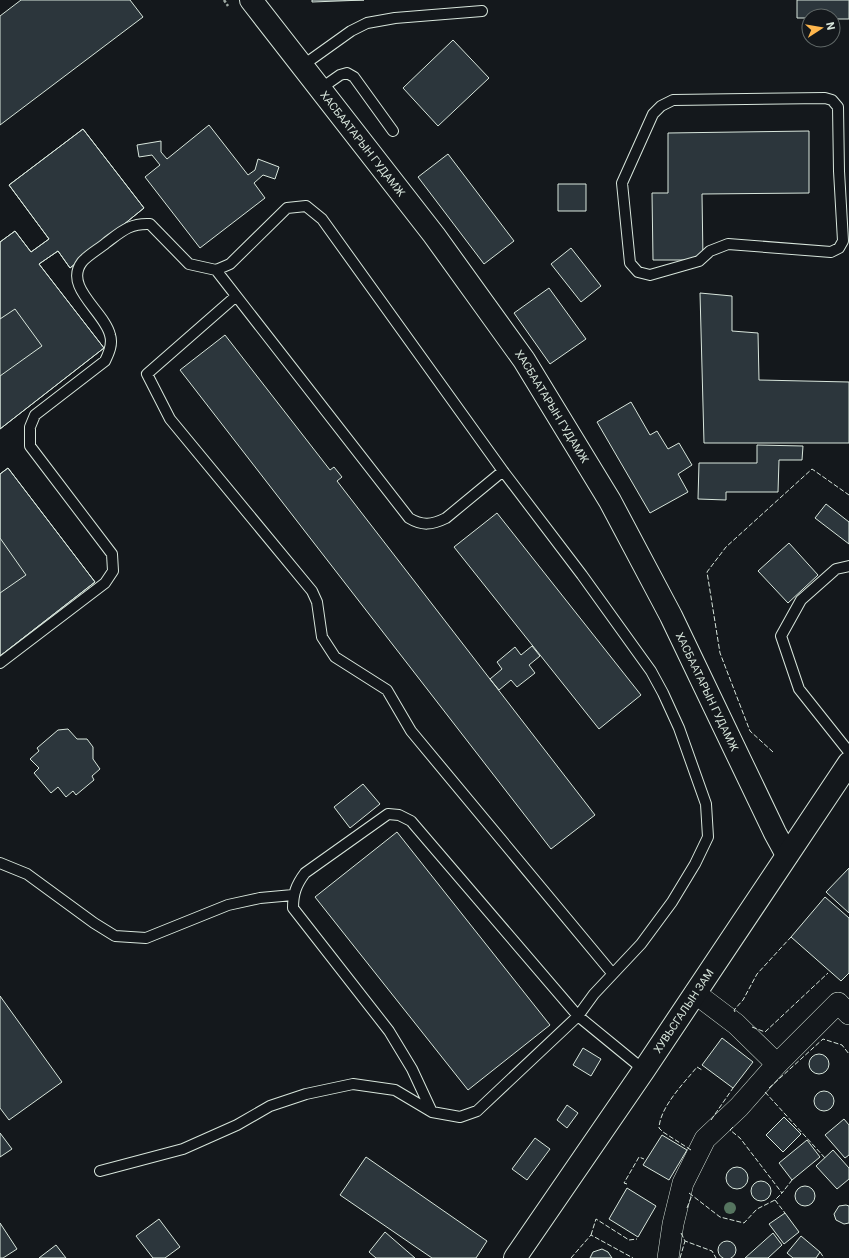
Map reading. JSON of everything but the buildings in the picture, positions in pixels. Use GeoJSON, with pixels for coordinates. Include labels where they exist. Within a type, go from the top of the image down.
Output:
{"type":"FeatureCollection","features":[{"type":"Feature","properties":{"kind":"street","name":"ХАСБААТАРЫН ГУДАМЖ"},"geometry":{"type":"LineString","coordinates":[[251,0],[434,235],[524,360],[610,501],[671,616],[787,855]]}},
{"type":"Feature","properties":{"kind":"street","name":"ХУВЬСГАЛЫН ЗАМ"},"geometry":{"type":"LineString","coordinates":[[515,1258],[644,1070],[848,764]]}},
{"type":"Feature","properties":{"kind":"street"},"geometry":{"type":"LineString","coordinates":[[695,993],[736,1024],[777,1064]]}},
{"type":"Feature","properties":{"kind":"street"},"geometry":{"type":"LineString","coordinates":[[668,1258],[673,1224],[683,1183],[705,1140],[739,1107],[777,1064],[845,1002]]}},
{"type":"Feature","properties":{"kind":"lane"},"geometry":{"type":"LineString","coordinates":[[302,66],[351,31],[367,23],[395,18],[482,11]]}},
{"type":"Feature","properties":{"kind":"lane"},"geometry":{"type":"LineString","coordinates":[[320,89],[340,75],[347,73],[354,77],[393,130]]}},
{"type":"Feature","properties":{"kind":"lane"},"geometry":{"type":"LineString","coordinates":[[825,98],[832,100],[838,106],[844,170],[843,241],[839,248],[831,252],[728,244],[710,250],[699,260],[650,274],[638,272],[630,263],[622,183],[653,114],[661,106],[673,100],[825,98]]}},
{"type":"Feature","properties":{"kind":"lane"},"geometry":{"type":"LineString","coordinates":[[0,663],[105,583],[113,571],[112,554],[30,446],[30,427],[35,415],[105,361],[110,348],[110,335],[104,322],[80,290],[78,274],[82,262],[125,229],[138,224],[150,224],[189,264],[216,270],[230,264],[287,208],[306,206],[322,219],[503,471],[582,575],[651,671],[679,728],[706,804],[708,837],[695,864],[668,908],[641,944],[612,973],[578,1016],[477,1111],[460,1117],[432,1112],[395,1090],[353,1084],[306,1094],[270,1106],[237,1125],[184,1149],[100,1171]]}},
{"type":"Feature","properties":{"kind":"lane"},"geometry":{"type":"LineString","coordinates":[[216,270],[235,297],[409,518],[418,523],[436,523],[446,518],[503,471]]}},
{"type":"Feature","properties":{"kind":"lane"},"geometry":{"type":"LineString","coordinates":[[235,297],[147,374],[170,419],[312,591],[317,602],[322,637],[334,657],[351,669],[372,679],[386,690],[411,731],[612,973]]}},
{"type":"Feature","properties":{"kind":"lane"},"geometry":{"type":"LineString","coordinates":[[848,764],[800,689],[781,636],[801,600],[836,569],[849,566]]}},
{"type":"Feature","properties":{"kind":"lane"},"geometry":{"type":"LineString","coordinates":[[432,1112],[412,1070],[389,1031],[292,908],[296,884],[304,873],[388,814],[399,815],[411,821],[578,1016],[626,1053],[644,1070]]}},
{"type":"Feature","properties":{"kind":"lane"},"geometry":{"type":"LineString","coordinates":[[0,863],[27,874],[94,923],[116,936],[146,938],[228,905],[260,898],[293,895]]}},
{"type":"Feature","properties":{"kind":"path"},"geometry":{"type":"LineString","coordinates":[[224,0],[233,12]]}},
{"type":"Feature","properties":{"kind":"fence"},"geometry":{"type":"LineString","coordinates":[[773,752],[750,731],[720,653],[707,572],[726,547],[812,469],[849,495]]}},
{"type":"Feature","properties":{"kind":"fence"},"geometry":{"type":"LineString","coordinates":[[735,1012],[734,1010],[743,1000],[757,974],[791,937]]}},
{"type":"Feature","properties":{"kind":"fence"},"geometry":{"type":"LineString","coordinates":[[752,1027],[765,1032],[828,973]]}},
{"type":"Feature","properties":{"kind":"fence"},"geometry":{"type":"LineString","coordinates":[[769,1088],[823,1039],[842,1045],[849,1054]]}},
{"type":"Feature","properties":{"kind":"fence"},"geometry":{"type":"LineString","coordinates":[[691,1150],[663,1132],[659,1128],[660,1120],[668,1104],[697,1067],[702,1070]]}},
{"type":"Feature","properties":{"kind":"fence"},"geometry":{"type":"LineString","coordinates":[[711,1120],[733,1088]]}},
{"type":"Feature","properties":{"kind":"fence"},"geometry":{"type":"LineString","coordinates":[[765,1092],[825,1158]]}},
{"type":"Feature","properties":{"kind":"fence"},"geometry":{"type":"LineString","coordinates":[[733,1127],[730,1130],[740,1138],[782,1193],[792,1180]]}},
{"type":"Feature","properties":{"kind":"fence"},"geometry":{"type":"LineString","coordinates":[[627,1184],[624,1183],[639,1157],[644,1159]]}},
{"type":"Feature","properties":{"kind":"fence"},"geometry":{"type":"LineString","coordinates":[[689,1193],[720,1217],[744,1223],[757,1209],[775,1200],[782,1193]]}},
{"type":"Feature","properties":{"kind":"fence"},"geometry":{"type":"LineString","coordinates":[[687,1208],[692,1195]]}},
{"type":"Feature","properties":{"kind":"fence"},"geometry":{"type":"LineString","coordinates":[[775,1200],[785,1213]]}},
{"type":"Feature","properties":{"kind":"fence"},"geometry":{"type":"LineString","coordinates":[[591,1235],[596,1219],[629,1240],[637,1239]]}},
{"type":"Feature","properties":{"kind":"fence"},"geometry":{"type":"LineString","coordinates":[[681,1233],[685,1241],[712,1251],[716,1258]]}},
{"type":"Feature","properties":{"kind":"fence"},"geometry":{"type":"LineString","coordinates":[[571,1258],[591,1235],[633,1258]]}},
{"type":"Feature","properties":{"kind":"fence"},"geometry":{"type":"LineString","coordinates":[[680,1258],[685,1241]]}},
{"type":"Feature","properties":{"kind":"fence"},"geometry":{"type":"LineString","coordinates":[[820,1252],[824,1258]]}}]}
